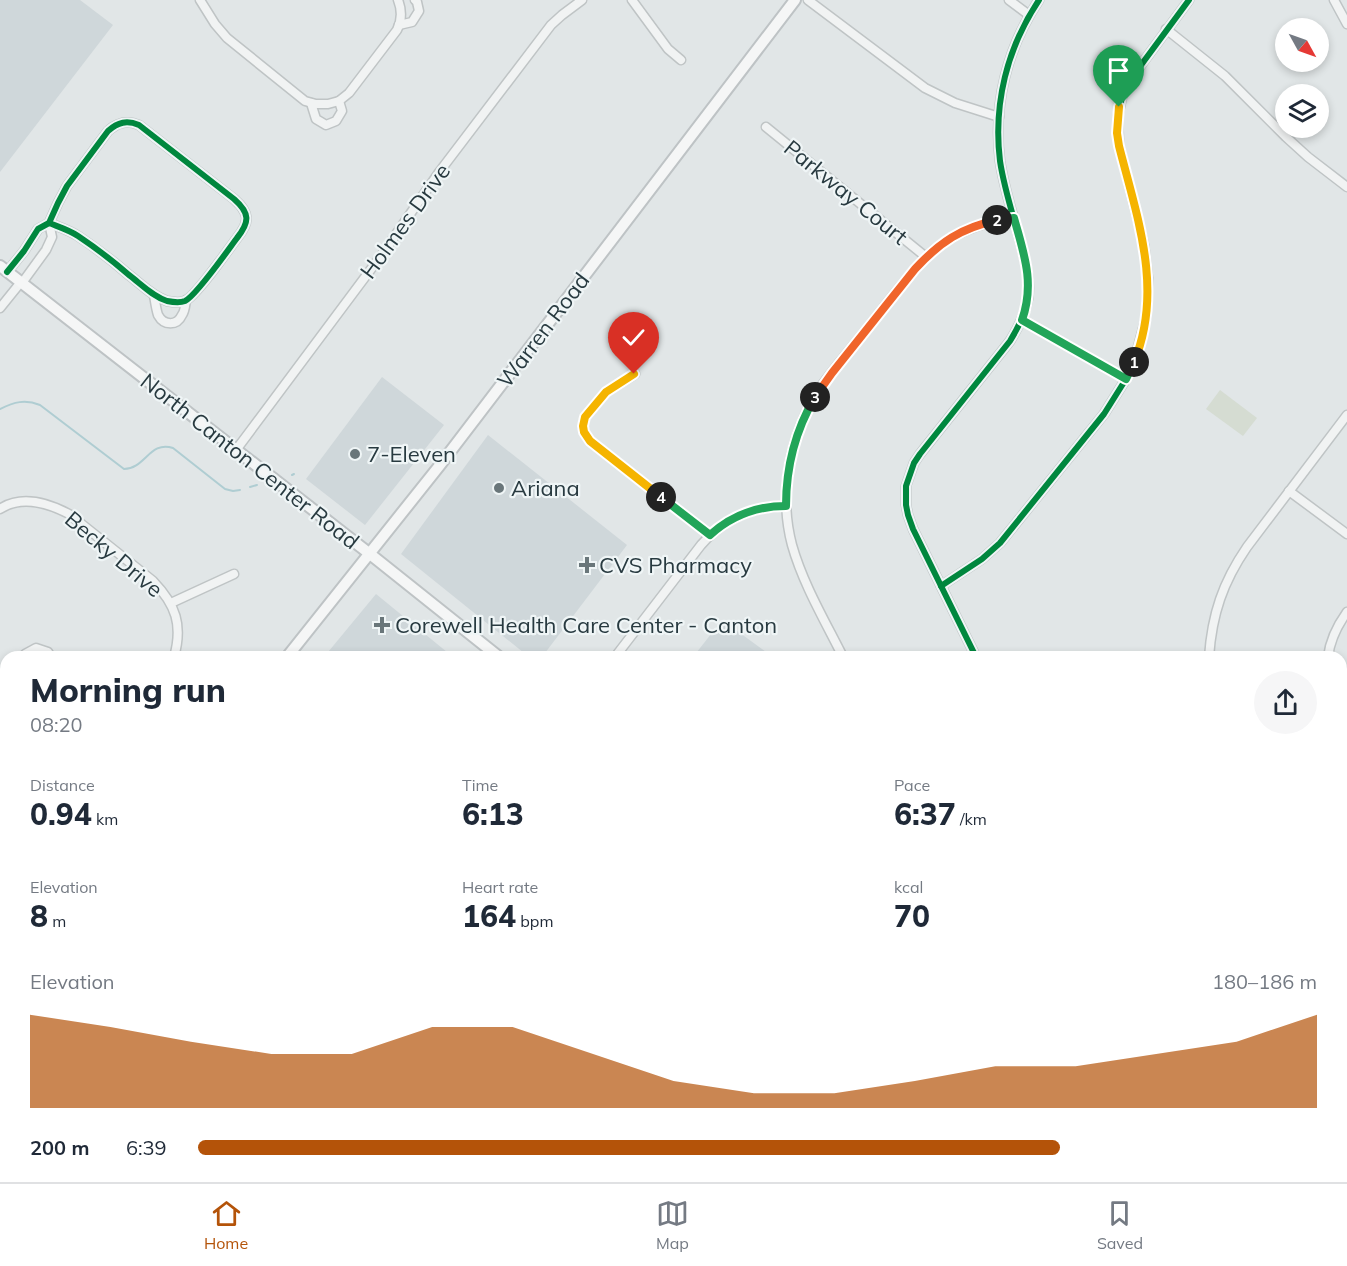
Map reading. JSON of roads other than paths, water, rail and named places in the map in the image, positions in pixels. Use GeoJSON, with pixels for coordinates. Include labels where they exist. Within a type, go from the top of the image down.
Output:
{"type":"FeatureCollection","features":[{"type":"Feature","properties":{"kind":"main road","name":"Warren Road"},"geometry":{"type":"LineString","coordinates":[[292,651],[440,465],[795,0]]}},
{"type":"Feature","properties":{"kind":"main road","name":"North Canton Center Road"},"geometry":{"type":"LineString","coordinates":[[4,269],[491,651]]}},
{"type":"Feature","properties":{"kind":"street"},"geometry":{"type":"LineString","coordinates":[[200,0],[227,38],[305,101],[328,104],[339,101],[349,93],[397,30],[401,10],[398,0]]}},
{"type":"Feature","properties":{"kind":"street"},"geometry":{"type":"LineString","coordinates":[[399,25],[412,22],[419,11],[415,0]]}},
{"type":"Feature","properties":{"kind":"street","name":"Holmes Drive"},"geometry":{"type":"LineString","coordinates":[[236,450],[501,91],[551,26],[580,0]]}},
{"type":"Feature","properties":{"kind":"street"},"geometry":{"type":"LineString","coordinates":[[632,0],[668,49],[681,60]]}},
{"type":"Feature","properties":{"kind":"street"},"geometry":{"type":"LineString","coordinates":[[808,0],[925,88],[955,104],[999,117]]}},
{"type":"Feature","properties":{"kind":"street"},"geometry":{"type":"LineString","coordinates":[[1009,0],[1029,15]]}},
{"type":"Feature","properties":{"kind":"street"},"geometry":{"type":"LineString","coordinates":[[973,651],[908,515],[905,494],[908,475],[920,454],[1010,341],[1022,320],[1028,299],[1026,265],[1000,161],[998,138],[1002,89],[1009,60],[1029,15],[1039,0]]}},
{"type":"Feature","properties":{"kind":"street"},"geometry":{"type":"LineString","coordinates":[[941,586],[982,559],[1000,543],[1104,414],[1126,379],[1135,358],[1143,331],[1148,278],[1144,245],[1119,146],[1118,116],[1122,97],[1130,80],[1189,0]]}},
{"type":"Feature","properties":{"kind":"street"},"geometry":{"type":"LineString","coordinates":[[1334,0],[1347,24]]}},
{"type":"Feature","properties":{"kind":"street"},"geometry":{"type":"LineString","coordinates":[[1166,29],[1225,76],[1301,151],[1347,187]]}},
{"type":"Feature","properties":{"kind":"street"},"geometry":{"type":"LineString","coordinates":[[311,103],[316,119],[326,125],[336,121],[342,111],[339,101]]}},
{"type":"Feature","properties":{"kind":"street"},"geometry":{"type":"LineString","coordinates":[[4,269],[24,251],[38,230],[49,223],[67,186],[108,130],[114,125],[125,122],[139,125],[234,199],[243,208],[247,221],[242,232],[198,288],[186,300],[176,302],[166,301],[154,295],[83,239],[49,223]]}},
{"type":"Feature","properties":{"kind":"street","name":"Parkway Court"},"geometry":{"type":"LineString","coordinates":[[766,127],[926,257]]}},
{"type":"Feature","properties":{"kind":"street"},"geometry":{"type":"LineString","coordinates":[[840,651],[798,563],[792,543],[786,506],[787,477],[792,450],[800,427],[813,401],[832,373],[926,257],[941,244],[965,230],[1014,218]]}},
{"type":"Feature","properties":{"kind":"street"},"geometry":{"type":"LineString","coordinates":[[0,308],[46,250],[52,237],[49,223]]}},
{"type":"Feature","properties":{"kind":"street"},"geometry":{"type":"LineString","coordinates":[[154,295],[157,313],[164,322],[169,323],[175,323],[181,318],[186,300]]}},
{"type":"Feature","properties":{"kind":"street"},"geometry":{"type":"LineString","coordinates":[[1022,320],[1126,379]]}},
{"type":"Feature","properties":{"kind":"street"},"geometry":{"type":"LineString","coordinates":[[634,374],[606,392],[585,417],[583,426],[586,436],[710,535]]}},
{"type":"Feature","properties":{"kind":"street"},"geometry":{"type":"LineString","coordinates":[[1210,651],[1216,610],[1228,577],[1247,547],[1347,415]]}},
{"type":"Feature","properties":{"kind":"street"},"geometry":{"type":"LineString","coordinates":[[1289,491],[1347,534]]}},
{"type":"Feature","properties":{"kind":"street","name":"Becky Drive"},"geometry":{"type":"LineString","coordinates":[[0,509],[20,502],[31,502],[44,503],[69,514],[153,581],[171,603]]}},
{"type":"Feature","properties":{"kind":"street"},"geometry":{"type":"LineString","coordinates":[[620,651],[710,535],[725,523],[745,513],[767,507],[786,506]]}},
{"type":"Feature","properties":{"kind":"street"},"geometry":{"type":"LineString","coordinates":[[176,651],[178,630],[171,603],[234,574]]}},
{"type":"Feature","properties":{"kind":"street"},"geometry":{"type":"LineString","coordinates":[[1329,651],[1337,626],[1347,612]]}},
{"type":"Feature","properties":{"kind":"street"},"geometry":{"type":"LineString","coordinates":[[30,651],[36,648],[45,651]]}},
{"type":"Feature","properties":{"kind":"waterway"},"geometry":{"type":"LineString","coordinates":[[0,409],[20,402],[40,405],[124,469],[137,465],[159,448],[173,448],[225,489],[240,490]]}},
{"type":"Feature","properties":{"kind":"waterway"},"geometry":{"type":"LineString","coordinates":[[250,487],[257,485]]}},
{"type":"Feature","properties":{"kind":"place","name":"7-Eleven"},"geometry":{"type":"Point","coordinates":[355,454]}},
{"type":"Feature","properties":{"kind":"place","name":"Ariana"},"geometry":{"type":"Point","coordinates":[499,488]}},
{"type":"Feature","properties":{"kind":"place","name":"CVS Pharmacy"},"geometry":{"type":"Point","coordinates":[587,565]}},
{"type":"Feature","properties":{"kind":"place","name":"Corewell Health Care Center - Canton"},"geometry":{"type":"Point","coordinates":[382,625]}}]}
